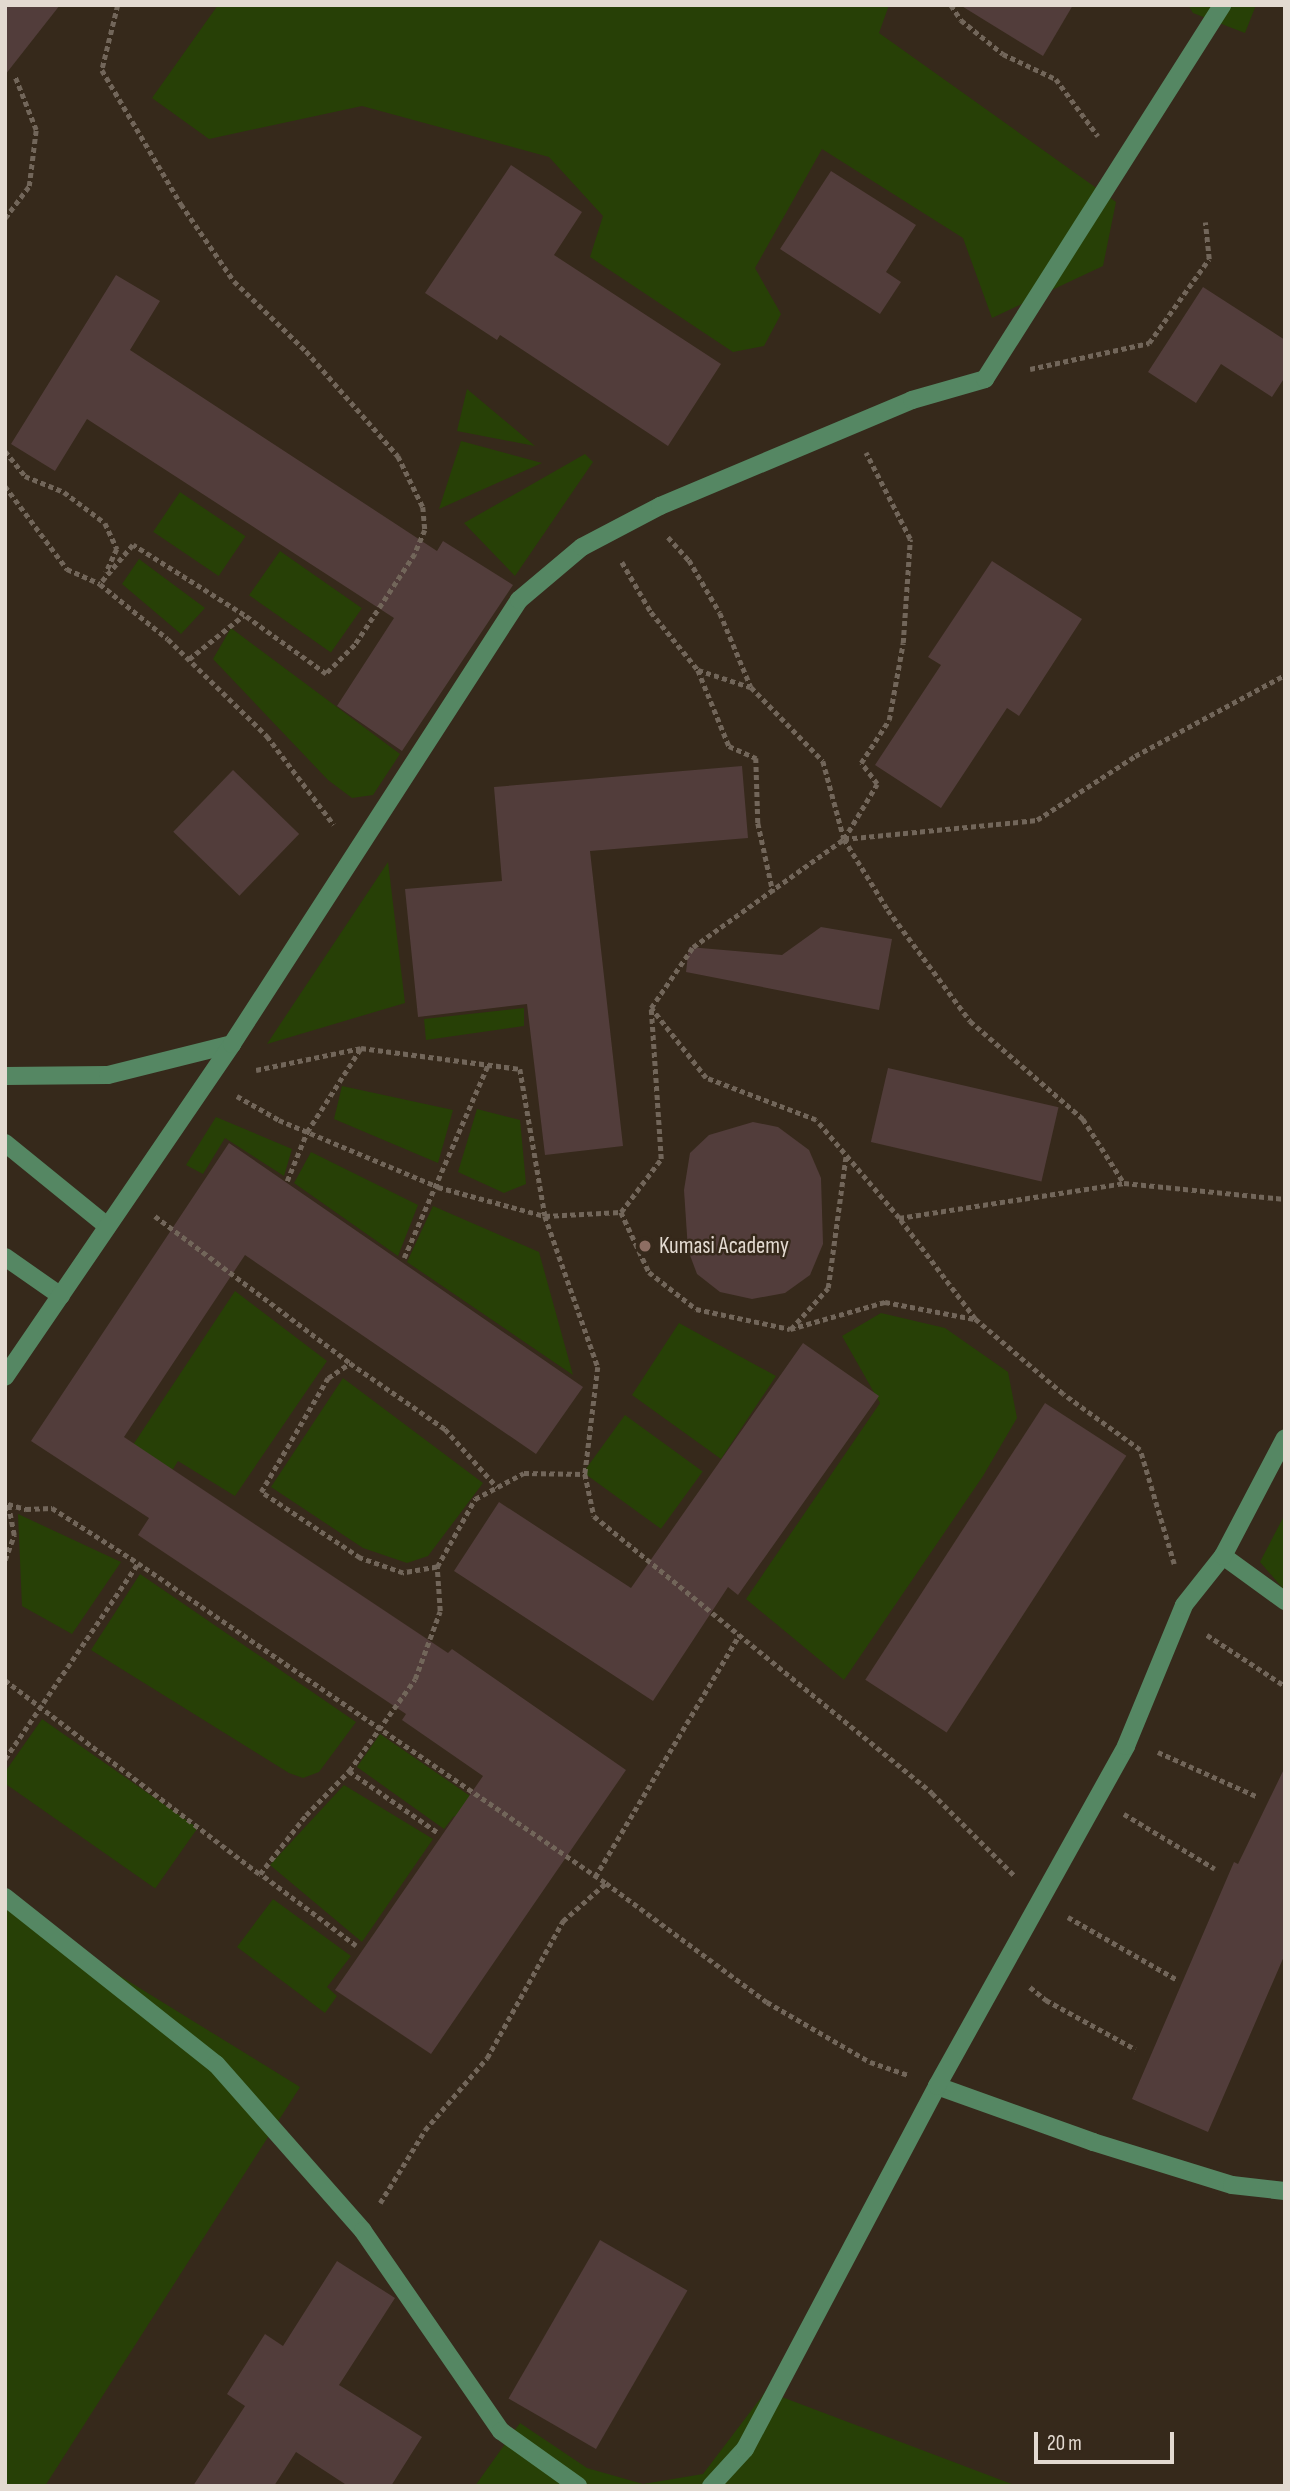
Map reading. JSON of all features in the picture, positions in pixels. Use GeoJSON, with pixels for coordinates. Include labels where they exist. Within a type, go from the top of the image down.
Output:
{"type":"FeatureCollection","features":[{"type":"Feature","properties":{"kind":"street"},"geometry":{"type":"LineString","coordinates":[[5,1377],[232,1044],[519,600],[582,547],[646,513],[912,400],[985,379],[1223,5]]}},
{"type":"Feature","properties":{"kind":"street"},"geometry":{"type":"LineString","coordinates":[[5,1076],[108,1075],[232,1044]]}},
{"type":"Feature","properties":{"kind":"street"},"geometry":{"type":"LineString","coordinates":[[5,1143],[107,1226]]}},
{"type":"Feature","properties":{"kind":"street"},"geometry":{"type":"LineString","coordinates":[[5,1257],[61,1296]]}},
{"type":"Feature","properties":{"kind":"street"},"geometry":{"type":"LineString","coordinates":[[710,2486],[745,2449],[937,2086],[1126,1746],[1184,1605],[1223,1556],[1285,1438]]}},
{"type":"Feature","properties":{"kind":"street"},"geometry":{"type":"LineString","coordinates":[[1223,1556],[1285,1601]]}},
{"type":"Feature","properties":{"kind":"street"},"geometry":{"type":"LineString","coordinates":[[5,1897],[216,2064],[363,2231],[501,2431],[579,2486]]}},
{"type":"Feature","properties":{"kind":"street"},"geometry":{"type":"LineString","coordinates":[[937,2086],[1232,2185],[1285,2191]]}},
{"type":"Feature","properties":{"kind":"path"},"geometry":{"type":"LineString","coordinates":[[100,584],[134,545],[244,615],[326,674],[355,645],[415,554],[425,530],[423,507],[398,456],[306,351],[234,281],[181,204],[102,70],[118,5]]}},
{"type":"Feature","properties":{"kind":"path"},"geometry":{"type":"LineString","coordinates":[[951,5],[961,20],[1003,54],[1056,79],[1092,122],[1115,172]]}},
{"type":"Feature","properties":{"kind":"path"},"geometry":{"type":"LineString","coordinates":[[5,218],[29,186],[36,130],[15,77]]}},
{"type":"Feature","properties":{"kind":"path"},"geometry":{"type":"LineString","coordinates":[[985,379],[1149,343],[1209,259],[1205,222]]}},
{"type":"Feature","properties":{"kind":"path"},"geometry":{"type":"LineString","coordinates":[[208,1080],[307,1132],[438,1187],[545,1216],[621,1212],[661,1159],[651,1008],[693,947],[844,839],[877,784],[861,763],[889,720],[903,643],[910,539],[852,425]]}},
{"type":"Feature","properties":{"kind":"path"},"geometry":{"type":"LineString","coordinates":[[5,451],[25,476],[64,492],[105,523],[117,549],[100,584]]}},
{"type":"Feature","properties":{"kind":"path"},"geometry":{"type":"LineString","coordinates":[[5,486],[67,569],[100,584],[189,659],[267,736],[355,854]]}},
{"type":"Feature","properties":{"kind":"path"},"geometry":{"type":"LineString","coordinates":[[646,513],[689,560],[720,613],[751,688],[823,761],[844,839],[970,1021],[1083,1119],[1125,1183]]}},
{"type":"Feature","properties":{"kind":"path"},"geometry":{"type":"LineString","coordinates":[[606,535],[651,612],[698,670],[729,746],[756,758],[758,823],[773,892]]}},
{"type":"Feature","properties":{"kind":"path"},"geometry":{"type":"LineString","coordinates":[[189,659],[244,615]]}},
{"type":"Feature","properties":{"kind":"path"},"geometry":{"type":"LineString","coordinates":[[698,670],[751,688]]}},
{"type":"Feature","properties":{"kind":"path"},"geometry":{"type":"LineString","coordinates":[[844,839],[1037,820],[1135,756],[1285,675]]}},
{"type":"Feature","properties":{"kind":"path"},"geometry":{"type":"LineString","coordinates":[[651,1008],[706,1078],[816,1120],[899,1218],[975,1319],[1063,1394],[1140,1450],[1159,1504],[1184,1605],[1209,1638],[1285,1686]]}},
{"type":"Feature","properties":{"kind":"path"},"geometry":{"type":"LineString","coordinates":[[287,1181],[307,1132],[361,1048]]}},
{"type":"Feature","properties":{"kind":"path"},"geometry":{"type":"LineString","coordinates":[[208,1080],[361,1048],[520,1069],[545,1216],[598,1367],[585,1474],[594,1516],[932,1793],[959,1821]]}},
{"type":"Feature","properties":{"kind":"path"},"geometry":{"type":"LineString","coordinates":[[404,1258],[438,1187],[488,1065]]}},
{"type":"Feature","properties":{"kind":"path"},"geometry":{"type":"LineString","coordinates":[[790,1329],[828,1287],[846,1154]]}},
{"type":"Feature","properties":{"kind":"path"},"geometry":{"type":"LineString","coordinates":[[899,1218],[1125,1183],[1285,1199]]}},
{"type":"Feature","properties":{"kind":"path"},"geometry":{"type":"LineString","coordinates":[[129,1194],[350,1363],[445,1429],[497,1487]]}},
{"type":"Feature","properties":{"kind":"path"},"geometry":{"type":"LineString","coordinates":[[621,1212],[649,1272],[696,1309],[790,1329],[885,1302],[975,1319]]}},
{"type":"Feature","properties":{"kind":"path"},"geometry":{"type":"LineString","coordinates":[[350,1363],[328,1378],[261,1492],[360,1558],[403,1573],[437,1567]]}},
{"type":"Feature","properties":{"kind":"path"},"geometry":{"type":"LineString","coordinates":[[260,1874],[306,1815],[349,1771],[419,1668],[440,1611],[437,1567],[475,1499],[524,1473],[585,1474]]}},
{"type":"Feature","properties":{"kind":"path"},"geometry":{"type":"LineString","coordinates":[[5,1560],[14,1535],[7,1502]]}},
{"type":"Feature","properties":{"kind":"path"},"geometry":{"type":"LineString","coordinates":[[7,1502],[26,1509],[51,1508],[138,1563],[606,1883],[767,2002],[870,2062],[937,2086]]}},
{"type":"Feature","properties":{"kind":"path"},"geometry":{"type":"LineString","coordinates":[[5,1759],[138,1563]]}},
{"type":"Feature","properties":{"kind":"path"},"geometry":{"type":"LineString","coordinates":[[594,1877],[739,1635]]}},
{"type":"Feature","properties":{"kind":"path"},"geometry":{"type":"LineString","coordinates":[[5,1680],[42,1705],[356,1946]]}},
{"type":"Feature","properties":{"kind":"path"},"geometry":{"type":"LineString","coordinates":[[1126,1746],[1167,1755],[1258,1797]]}},
{"type":"Feature","properties":{"kind":"path"},"geometry":{"type":"LineString","coordinates":[[349,1771],[437,1832]]}},
{"type":"Feature","properties":{"kind":"path"},"geometry":{"type":"LineString","coordinates":[[1094,1800],[1215,1869]]}},
{"type":"Feature","properties":{"kind":"path"},"geometry":{"type":"LineString","coordinates":[[363,2231],[425,2130],[487,2058],[563,1921],[606,1883]]}},
{"type":"Feature","properties":{"kind":"path"},"geometry":{"type":"LineString","coordinates":[[1006,1965],[1046,2000],[1135,2049]]}},
{"type":"Feature","properties":{"kind":"green space"},"geometry":{"type":"Polygon","coordinates":[[[218,5],[889,5],[879,33],[1116,202],[1103,266],[992,318],[963,238],[822,149],[755,268],[781,314],[764,346],[733,352],[590,257],[603,216],[549,157],[362,106],[209,139],[152,98],[218,5]]]}},
{"type":"Feature","properties":{"kind":"green space"},"geometry":{"type":"Polygon","coordinates":[[[1188,5],[1256,5],[1245,33],[1193,13],[1188,5]]]}},
{"type":"Feature","properties":{"kind":"green space"},"geometry":{"type":"Polygon","coordinates":[[[467,389],[535,446],[457,431],[467,389]]]}},
{"type":"Feature","properties":{"kind":"green space"},"geometry":{"type":"Polygon","coordinates":[[[461,441],[542,463],[439,509],[461,441]]]}},
{"type":"Feature","properties":{"kind":"green space"},"geometry":{"type":"Polygon","coordinates":[[[585,454],[593,462],[515,576],[464,523],[585,454]]]}},
{"type":"Feature","properties":{"kind":"green space"},"geometry":{"type":"Polygon","coordinates":[[[180,492],[245,536],[219,576],[153,532],[180,492]]]}},
{"type":"Feature","properties":{"kind":"green space"},"geometry":{"type":"Polygon","coordinates":[[[280,551],[362,608],[331,653],[249,595],[280,551]]]}},
{"type":"Feature","properties":{"kind":"green space"},"geometry":{"type":"Polygon","coordinates":[[[139,559],[205,608],[181,634],[122,584],[139,559]]]}},
{"type":"Feature","properties":{"kind":"green space"},"geometry":{"type":"Polygon","coordinates":[[[231,628],[400,754],[373,795],[352,798],[328,780],[213,659],[231,628]]]}},
{"type":"Feature","properties":{"kind":"green space"},"geometry":{"type":"Polygon","coordinates":[[[388,862],[405,1003],[267,1044],[388,862]]]}},
{"type":"Feature","properties":{"kind":"green space"},"geometry":{"type":"Polygon","coordinates":[[[524,1008],[524,1026],[426,1040],[424,1019],[524,1008]]]}},
{"type":"Feature","properties":{"kind":"green space"},"geometry":{"type":"Polygon","coordinates":[[[342,1086],[453,1110],[438,1163],[334,1119],[342,1086]]]}},
{"type":"Feature","properties":{"kind":"green space"},"geometry":{"type":"Polygon","coordinates":[[[477,1109],[520,1120],[526,1184],[504,1193],[458,1172],[477,1109]]]}},
{"type":"Feature","properties":{"kind":"green space"},"geometry":{"type":"Polygon","coordinates":[[[216,1117],[292,1149],[284,1176],[225,1138],[203,1174],[186,1165],[216,1117]]]}},
{"type":"Feature","properties":{"kind":"green space"},"geometry":{"type":"Polygon","coordinates":[[[311,1152],[418,1205],[398,1256],[294,1183],[311,1152]]]}},
{"type":"Feature","properties":{"kind":"green space"},"geometry":{"type":"Polygon","coordinates":[[[433,1206],[539,1252],[573,1375],[407,1262],[433,1206]]]}},
{"type":"Feature","properties":{"kind":"green space"},"geometry":{"type":"Polygon","coordinates":[[[235,1291],[327,1361],[235,1496],[178,1461],[162,1487],[121,1463],[235,1291]]]}},
{"type":"Feature","properties":{"kind":"green space"},"geometry":{"type":"Polygon","coordinates":[[[881,1313],[945,1328],[1008,1372],[1017,1418],[983,1476],[844,1680],[746,1599],[880,1403],[842,1336],[881,1313]]]}},
{"type":"Feature","properties":{"kind":"green space"},"geometry":{"type":"Polygon","coordinates":[[[679,1323],[776,1376],[721,1459],[632,1395],[679,1323]]]}},
{"type":"Feature","properties":{"kind":"green space"},"geometry":{"type":"Polygon","coordinates":[[[343,1378],[483,1483],[428,1556],[407,1563],[363,1548],[271,1487],[343,1378]]]}},
{"type":"Feature","properties":{"kind":"green space"},"geometry":{"type":"Polygon","coordinates":[[[625,1415],[703,1471],[661,1529],[583,1472],[625,1415]]]}},
{"type":"Feature","properties":{"kind":"green space"},"geometry":{"type":"Polygon","coordinates":[[[18,1514],[121,1562],[72,1634],[22,1606],[18,1514]]]}},
{"type":"Feature","properties":{"kind":"green space"},"geometry":{"type":"Polygon","coordinates":[[[1285,1514],[1285,1591],[1260,1562],[1285,1514]]]}},
{"type":"Feature","properties":{"kind":"green space"},"geometry":{"type":"Polygon","coordinates":[[[140,1574],[356,1722],[319,1772],[303,1778],[289,1773],[91,1650],[140,1574]]]}},
{"type":"Feature","properties":{"kind":"green space"},"geometry":{"type":"Polygon","coordinates":[[[42,1719],[198,1828],[155,1889],[5,1783],[5,1772],[42,1719]]]}},
{"type":"Feature","properties":{"kind":"green space"},"geometry":{"type":"Polygon","coordinates":[[[380,1734],[505,1820],[502,1847],[454,1816],[444,1829],[357,1767],[380,1734]]]}},
{"type":"Feature","properties":{"kind":"green space"},"geometry":{"type":"Polygon","coordinates":[[[344,1785],[433,1839],[362,1942],[270,1865],[344,1785]]]}},
{"type":"Feature","properties":{"kind":"green space"},"geometry":{"type":"Polygon","coordinates":[[[273,1899],[351,1956],[327,1987],[337,1996],[325,2013],[237,1947],[273,1899]]]}},
{"type":"Feature","properties":{"kind":"green space"},"geometry":{"type":"Polygon","coordinates":[[[5,1905],[300,2087],[45,2486],[5,2486],[5,1905]]]}},
{"type":"Feature","properties":{"kind":"green space"},"geometry":{"type":"Polygon","coordinates":[[[766,2391],[1017,2486],[475,2486],[520,2423],[587,2468],[643,2484],[703,2474],[766,2391]]]}},
{"type":"Feature","properties":{"kind":"building"},"geometry":{"type":"Polygon","coordinates":[[[5,5],[60,5],[5,75],[5,5]]]}},
{"type":"Feature","properties":{"kind":"building"},"geometry":{"type":"Polygon","coordinates":[[[960,5],[1073,5],[1043,56],[960,5]]]}},
{"type":"Feature","properties":{"kind":"building"},"geometry":{"type":"Polygon","coordinates":[[[511,165],[582,212],[554,255],[721,364],[668,446],[500,335],[497,340],[425,293],[511,165]]]}},
{"type":"Feature","properties":{"kind":"building"},"geometry":{"type":"Polygon","coordinates":[[[831,171],[916,225],[886,272],[901,282],[880,314],[780,249],[831,171]]]}},
{"type":"Feature","properties":{"kind":"building"},"geometry":{"type":"Polygon","coordinates":[[[116,275],[160,301],[130,350],[437,551],[443,541],[513,585],[402,751],[337,706],[394,618],[87,419],[55,471],[11,444],[116,275]]]}},
{"type":"Feature","properties":{"kind":"building"},"geometry":{"type":"Polygon","coordinates":[[[1203,287],[1285,340],[1285,377],[1272,397],[1221,364],[1196,403],[1148,372],[1203,287]]]}},
{"type":"Feature","properties":{"kind":"building"},"geometry":{"type":"Polygon","coordinates":[[[992,561],[1082,619],[1019,716],[1007,708],[941,808],[875,765],[941,665],[928,657],[992,561]]]}},
{"type":"Feature","properties":{"kind":"building"},"geometry":{"type":"Polygon","coordinates":[[[742,766],[748,838],[590,851],[623,1146],[545,1155],[527,1004],[418,1017],[405,889],[502,881],[494,787],[742,766]]]}},
{"type":"Feature","properties":{"kind":"building"},"geometry":{"type":"Polygon","coordinates":[[[233,770],[299,834],[239,896],[173,832],[233,770]]]}},
{"type":"Feature","properties":{"kind":"building"},"geometry":{"type":"Polygon","coordinates":[[[821,927],[892,939],[879,1010],[686,972],[689,947],[782,955],[821,927]]]}},
{"type":"Feature","properties":{"kind":"building"},"geometry":{"type":"Polygon","coordinates":[[[888,1068],[1059,1107],[1041,1181],[871,1142],[888,1068]]]}},
{"type":"Feature","properties":{"kind":"building"},"geometry":{"type":"Polygon","coordinates":[[[753,1122],[778,1127],[809,1150],[821,1178],[823,1244],[810,1275],[785,1293],[752,1299],[720,1292],[697,1274],[688,1250],[684,1190],[690,1153],[709,1135],[753,1122]]]}},
{"type":"Feature","properties":{"kind":"building"},"geometry":{"type":"Polygon","coordinates":[[[229,1143],[583,1387],[536,1454],[245,1255],[124,1437],[448,1653],[452,1649],[626,1770],[431,2054],[335,1990],[483,1776],[402,1720],[406,1714],[138,1535],[149,1518],[31,1441],[229,1143]]]}},
{"type":"Feature","properties":{"kind":"building"},"geometry":{"type":"Polygon","coordinates":[[[803,1343],[879,1396],[738,1595],[728,1587],[653,1701],[454,1571],[499,1502],[631,1588],[803,1343]]]}},
{"type":"Feature","properties":{"kind":"building"},"geometry":{"type":"Polygon","coordinates":[[[1045,1403],[1126,1456],[947,1733],[865,1680],[1045,1403]]]}},
{"type":"Feature","properties":{"kind":"building"},"geometry":{"type":"Polygon","coordinates":[[[1285,1767],[1285,1954],[1208,2132],[1132,2099],[1234,1862],[1238,1864],[1285,1767]]]}},
{"type":"Feature","properties":{"kind":"building"},"geometry":{"type":"Polygon","coordinates":[[[600,2240],[687,2290],[596,2449],[508,2398],[600,2240]]]}},
{"type":"Feature","properties":{"kind":"building"},"geometry":{"type":"Polygon","coordinates":[[[337,2261],[395,2298],[339,2385],[422,2437],[391,2486],[348,2486],[296,2452],[274,2486],[193,2486],[245,2406],[227,2394],[265,2334],[283,2346],[337,2261]]]}},
{"type":"Feature","properties":{"kind":"place","name":"Kumasi Academy"},"geometry":{"type":"Point","coordinates":[645,1246]}}]}
